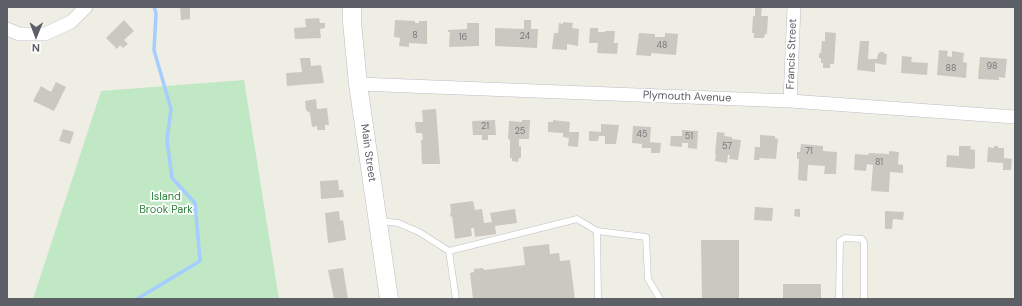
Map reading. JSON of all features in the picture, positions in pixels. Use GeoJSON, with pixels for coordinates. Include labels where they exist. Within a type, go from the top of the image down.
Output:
{"type":"FeatureCollection","features":[{"type":"Feature","properties":{"kind":"main road","name":"Main Street"},"geometry":{"type":"LineString","coordinates":[[352,7],[358,84],[389,299]]}},
{"type":"Feature","properties":{"kind":"street"},"geometry":{"type":"LineString","coordinates":[[7,29],[19,34],[45,34],[71,22],[86,7]]}},
{"type":"Feature","properties":{"kind":"street","name":"Francis Street"},"geometry":{"type":"LineString","coordinates":[[790,101],[794,7]]}},
{"type":"Feature","properties":{"kind":"street","name":"Plymouth Avenue"},"geometry":{"type":"LineString","coordinates":[[358,84],[790,101],[1015,117]]}},
{"type":"Feature","properties":{"kind":"lane"},"geometry":{"type":"LineString","coordinates":[[377,220],[398,223],[419,232],[449,251],[577,219],[597,231],[646,237],[648,279],[660,299]]}},
{"type":"Feature","properties":{"kind":"lane"},"geometry":{"type":"LineString","coordinates":[[597,231],[598,299]]}},
{"type":"Feature","properties":{"kind":"lane"},"geometry":{"type":"LineString","coordinates":[[839,299],[840,241],[845,238],[862,239],[864,242],[864,299]]}},
{"type":"Feature","properties":{"kind":"lane"},"geometry":{"type":"LineString","coordinates":[[449,251],[456,299]]}},
{"type":"Feature","properties":{"kind":"green space","name":"Island Brook Park"},"geometry":{"type":"Polygon","coordinates":[[[244,80],[279,299],[33,299],[101,91],[244,80]]]}},
{"type":"Feature","properties":{"kind":"building"},"geometry":{"type":"Polygon","coordinates":[[[180,7],[190,7],[190,19],[181,20],[180,7]]]}},
{"type":"Feature","properties":{"kind":"building"},"geometry":{"type":"Polygon","coordinates":[[[755,7],[762,7],[761,16],[768,16],[767,34],[765,34],[764,38],[754,38],[754,33],[752,33],[755,7]]]}},
{"type":"Feature","properties":{"kind":"building"},"geometry":{"type":"Polygon","coordinates":[[[319,18],[320,23],[325,23],[325,28],[320,29],[321,38],[295,39],[294,28],[306,27],[305,19],[319,18]]]}},
{"type":"Feature","properties":{"kind":"building"},"geometry":{"type":"Polygon","coordinates":[[[124,20],[134,31],[124,40],[128,44],[123,48],[120,45],[117,49],[106,38],[124,20]]]}},
{"type":"Feature","properties":{"kind":"building"},"geometry":{"type":"Polygon","coordinates":[[[395,20],[415,21],[415,23],[419,23],[419,21],[427,21],[427,44],[409,43],[409,47],[399,46],[400,38],[394,37],[395,20]]]}},
{"type":"Feature","properties":{"kind":"building"},"geometry":{"type":"Polygon","coordinates":[[[524,20],[531,20],[531,29],[538,29],[537,48],[495,46],[495,28],[524,29],[524,20]]]}},
{"type":"Feature","properties":{"kind":"building"},"geometry":{"type":"Polygon","coordinates":[[[563,22],[573,23],[572,28],[579,29],[578,46],[567,44],[567,50],[552,49],[554,33],[558,33],[559,23],[563,24],[563,22]]]}},
{"type":"Feature","properties":{"kind":"building"},"geometry":{"type":"Polygon","coordinates":[[[467,23],[479,23],[479,46],[449,47],[450,32],[448,32],[448,30],[467,29],[467,23]]]}},
{"type":"Feature","properties":{"kind":"building"},"geometry":{"type":"Polygon","coordinates":[[[590,28],[598,28],[598,32],[615,31],[614,43],[618,43],[617,54],[597,53],[598,43],[589,43],[590,28]]]}},
{"type":"Feature","properties":{"kind":"building"},"geometry":{"type":"Polygon","coordinates":[[[825,32],[836,33],[834,64],[830,64],[830,68],[823,68],[821,58],[819,58],[822,41],[825,41],[825,32]]]}},
{"type":"Feature","properties":{"kind":"building"},"geometry":{"type":"Polygon","coordinates":[[[639,33],[655,34],[655,37],[665,37],[665,33],[678,34],[676,55],[651,53],[651,56],[636,55],[639,33]]]}},
{"type":"Feature","properties":{"kind":"building"},"geometry":{"type":"Polygon","coordinates":[[[860,41],[869,41],[868,59],[877,59],[880,52],[887,54],[886,65],[875,63],[875,72],[857,70],[860,41]]]}},
{"type":"Feature","properties":{"kind":"building"},"geometry":{"type":"Polygon","coordinates":[[[939,50],[948,51],[947,56],[952,57],[952,51],[964,53],[963,62],[967,63],[966,78],[937,75],[939,50]]]}},
{"type":"Feature","properties":{"kind":"building"},"geometry":{"type":"Polygon","coordinates":[[[902,56],[912,57],[911,62],[928,63],[927,75],[901,73],[902,56]]]}},
{"type":"Feature","properties":{"kind":"building"},"geometry":{"type":"Polygon","coordinates":[[[980,57],[1007,59],[1005,78],[999,77],[999,80],[978,79],[980,57]]]}},
{"type":"Feature","properties":{"kind":"building"},"geometry":{"type":"Polygon","coordinates":[[[300,58],[310,58],[311,66],[321,65],[324,83],[287,86],[286,73],[302,72],[300,58]]]}},
{"type":"Feature","properties":{"kind":"building"},"geometry":{"type":"Polygon","coordinates":[[[56,82],[66,87],[54,111],[33,101],[41,86],[51,92],[56,82]]]}},
{"type":"Feature","properties":{"kind":"building"},"geometry":{"type":"Polygon","coordinates":[[[316,99],[317,109],[327,108],[329,125],[325,125],[325,130],[317,130],[317,126],[312,127],[310,113],[306,110],[305,101],[316,99]]]}},
{"type":"Feature","properties":{"kind":"building"},"geometry":{"type":"Polygon","coordinates":[[[436,109],[440,164],[422,164],[422,133],[416,133],[415,122],[423,122],[422,110],[436,109]]]}},
{"type":"Feature","properties":{"kind":"building"},"geometry":{"type":"Polygon","coordinates":[[[495,120],[496,135],[488,135],[488,140],[482,140],[482,135],[473,135],[472,121],[495,120]]]}},
{"type":"Feature","properties":{"kind":"building"},"geometry":{"type":"Polygon","coordinates":[[[522,120],[530,120],[529,139],[519,139],[519,146],[521,146],[521,158],[519,158],[518,162],[512,161],[512,158],[510,158],[510,140],[508,139],[509,121],[522,122],[522,120]]]}},
{"type":"Feature","properties":{"kind":"building"},"geometry":{"type":"Polygon","coordinates":[[[553,120],[570,122],[569,132],[579,132],[578,147],[568,146],[569,138],[563,137],[563,133],[548,132],[548,122],[553,122],[553,120]]]}},
{"type":"Feature","properties":{"kind":"building"},"geometry":{"type":"Polygon","coordinates":[[[601,124],[619,125],[616,144],[605,144],[605,136],[599,136],[598,141],[589,141],[589,131],[601,132],[601,124]]]}},
{"type":"Feature","properties":{"kind":"building"},"geometry":{"type":"Polygon","coordinates":[[[633,126],[651,127],[650,142],[661,143],[660,153],[651,153],[651,148],[642,148],[642,144],[632,143],[633,126]]]}},
{"type":"Feature","properties":{"kind":"building"},"geometry":{"type":"Polygon","coordinates":[[[63,129],[74,132],[70,144],[59,141],[63,129]]]}},
{"type":"Feature","properties":{"kind":"building"},"geometry":{"type":"Polygon","coordinates":[[[682,130],[698,131],[697,149],[688,148],[688,143],[682,143],[682,147],[670,146],[671,136],[682,136],[682,130]]]}},
{"type":"Feature","properties":{"kind":"building"},"geometry":{"type":"Polygon","coordinates":[[[717,132],[725,133],[724,136],[732,137],[732,139],[741,140],[738,160],[729,159],[730,155],[728,155],[727,163],[715,161],[717,132]]]}},
{"type":"Feature","properties":{"kind":"building"},"geometry":{"type":"Polygon","coordinates":[[[760,135],[775,136],[775,138],[778,139],[776,159],[760,158],[759,160],[754,160],[755,147],[760,147],[760,135]]]}},
{"type":"Feature","properties":{"kind":"building"},"geometry":{"type":"Polygon","coordinates":[[[801,144],[823,146],[823,151],[837,152],[836,174],[824,174],[825,166],[808,165],[807,181],[798,180],[799,159],[797,159],[797,152],[800,152],[801,144]]]}},
{"type":"Feature","properties":{"kind":"building"},"geometry":{"type":"Polygon","coordinates":[[[959,146],[971,146],[970,149],[975,150],[975,167],[973,169],[946,167],[947,155],[959,156],[959,146]]]}},
{"type":"Feature","properties":{"kind":"building"},"geometry":{"type":"Polygon","coordinates":[[[994,146],[1004,148],[1004,158],[1012,159],[1011,170],[1003,170],[1003,163],[987,162],[988,147],[994,148],[994,146]]]}},
{"type":"Feature","properties":{"kind":"building"},"geometry":{"type":"Polygon","coordinates":[[[889,151],[899,152],[898,164],[903,165],[903,173],[890,172],[889,192],[871,191],[873,165],[867,164],[866,171],[854,170],[855,154],[889,154],[889,151]]]}},
{"type":"Feature","properties":{"kind":"building"},"geometry":{"type":"Polygon","coordinates":[[[338,180],[339,190],[343,190],[344,197],[321,199],[320,181],[338,180]]]}},
{"type":"Feature","properties":{"kind":"building"},"geometry":{"type":"Polygon","coordinates":[[[473,201],[475,210],[482,209],[484,223],[492,222],[490,213],[515,209],[517,223],[495,226],[496,234],[475,237],[474,228],[471,228],[472,236],[455,239],[452,216],[450,217],[450,204],[473,201]]]}},
{"type":"Feature","properties":{"kind":"building"},"geometry":{"type":"Polygon","coordinates":[[[755,207],[773,208],[772,221],[754,220],[755,207]]]}},
{"type":"Feature","properties":{"kind":"building"},"geometry":{"type":"Polygon","coordinates":[[[795,209],[800,209],[800,217],[794,216],[795,209]]]}},
{"type":"Feature","properties":{"kind":"building"},"geometry":{"type":"Polygon","coordinates":[[[339,211],[340,221],[343,220],[346,240],[328,243],[325,213],[339,211]]]}},
{"type":"Feature","properties":{"kind":"building"},"geometry":{"type":"Polygon","coordinates":[[[885,211],[904,212],[903,220],[893,219],[892,229],[885,229],[885,211]]]}},
{"type":"Feature","properties":{"kind":"building"},"geometry":{"type":"Polygon","coordinates":[[[701,240],[739,240],[739,299],[702,299],[701,240]]]}},
{"type":"Feature","properties":{"kind":"building"},"geometry":{"type":"Polygon","coordinates":[[[549,244],[550,254],[559,253],[560,261],[570,260],[575,299],[473,299],[470,273],[474,272],[474,269],[483,268],[484,270],[525,265],[523,247],[549,244]]]}},
{"type":"Feature","properties":{"kind":"building"},"geometry":{"type":"Polygon","coordinates":[[[343,268],[348,299],[334,299],[328,270],[343,268]]]}},
{"type":"Feature","properties":{"kind":"building"},"geometry":{"type":"Polygon","coordinates":[[[783,284],[821,284],[821,299],[783,299],[783,284]]]}},
{"type":"Feature","properties":{"kind":"waterway"},"geometry":{"type":"LineString","coordinates":[[137,299],[200,261],[195,203],[172,178],[167,140],[171,109],[154,50],[156,13],[154,7]]}}]}
